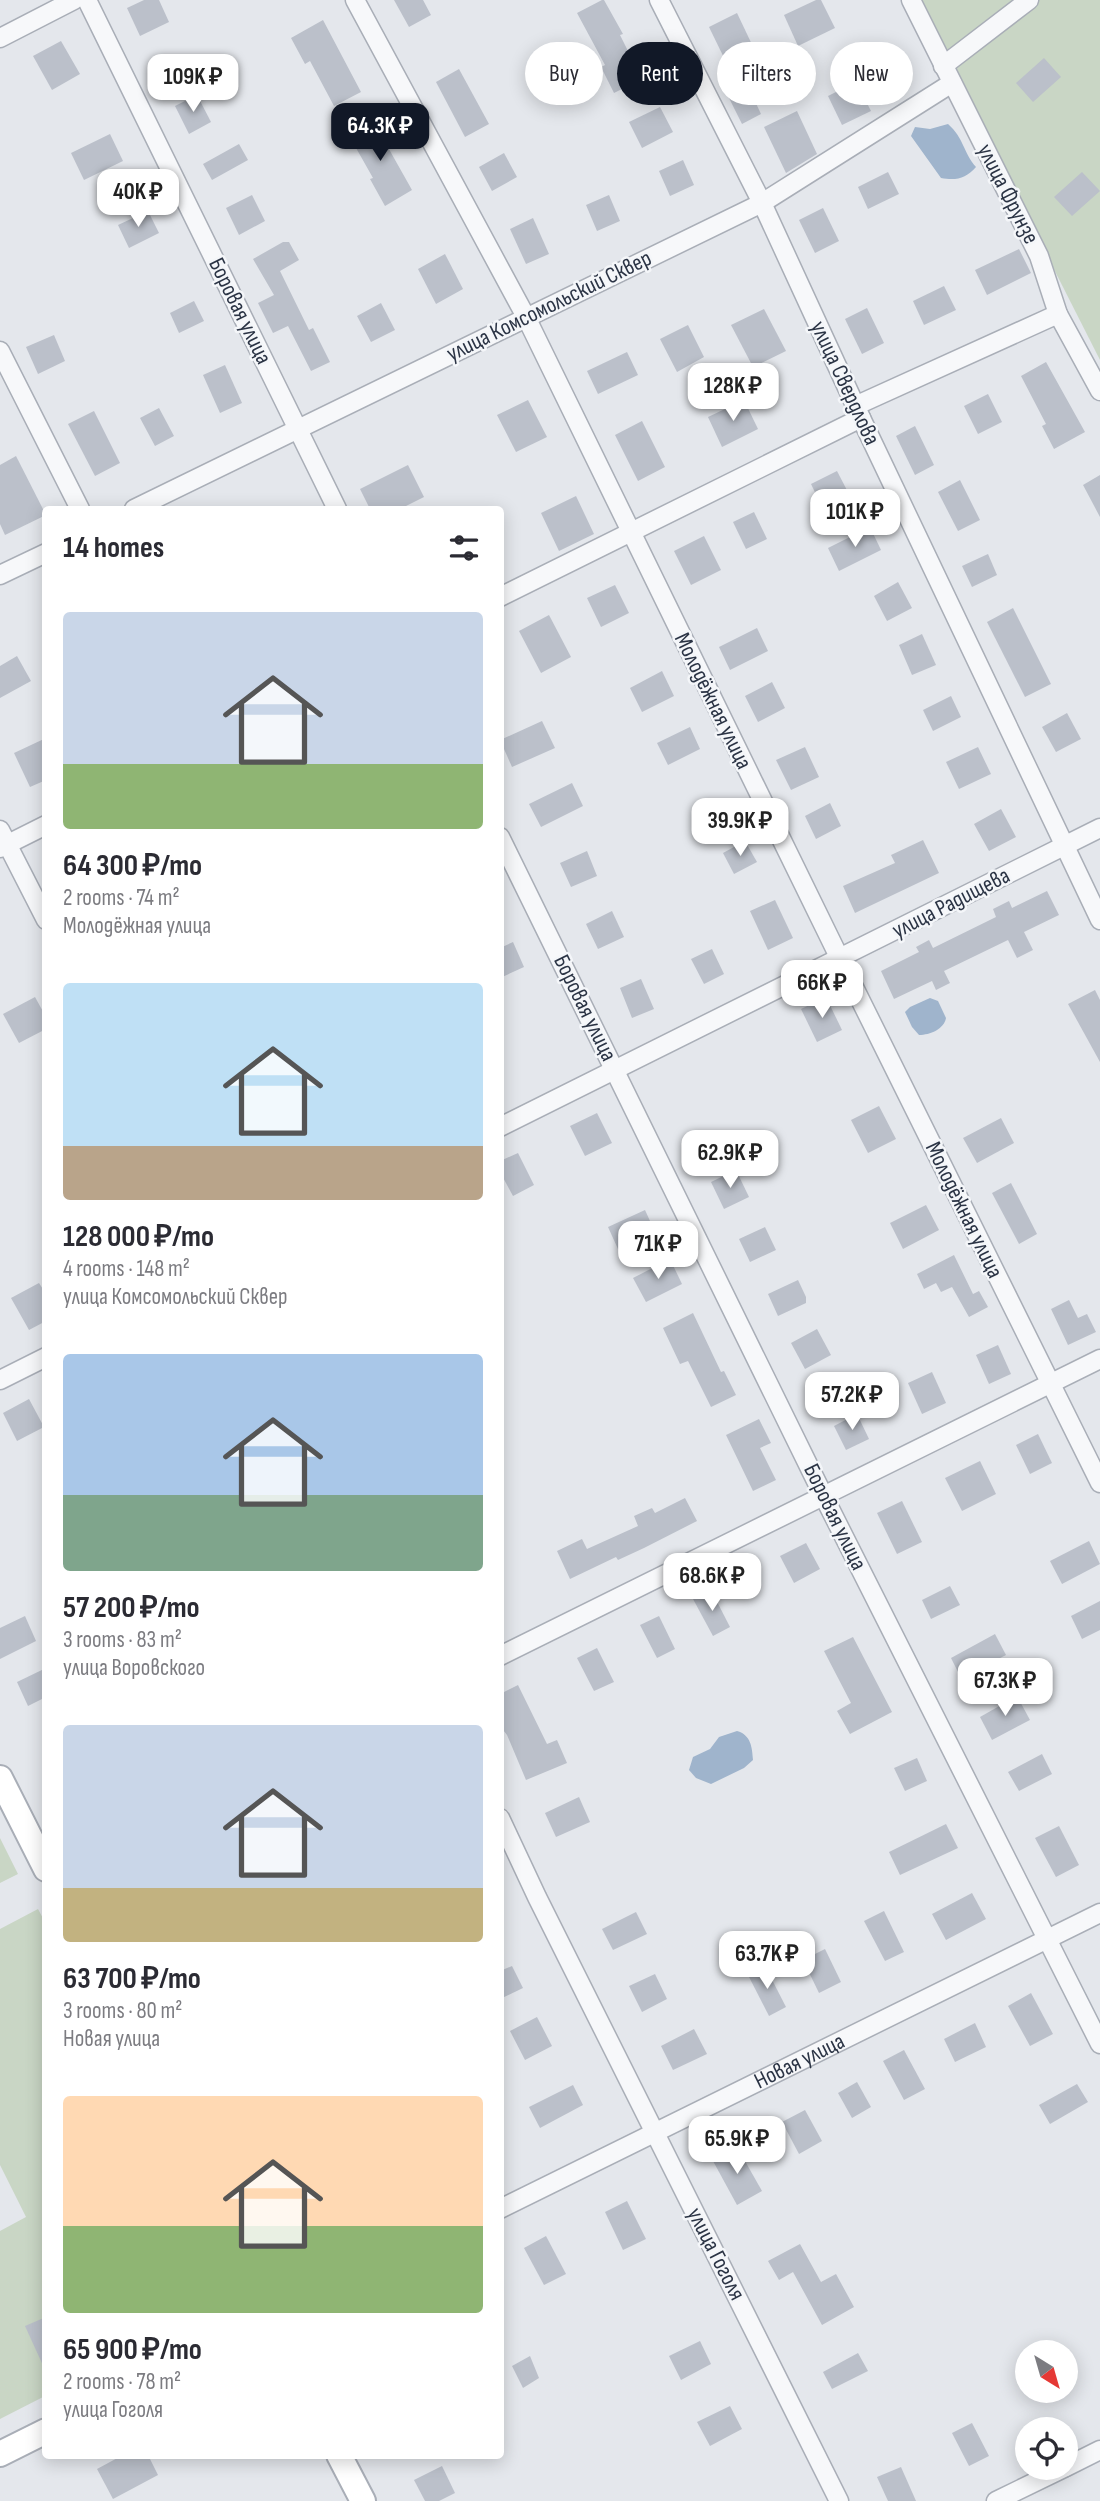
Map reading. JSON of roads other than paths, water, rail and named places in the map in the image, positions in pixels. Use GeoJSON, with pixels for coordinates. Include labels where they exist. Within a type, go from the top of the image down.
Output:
{"type":"FeatureCollection","features":[{"type":"Feature","properties":{"kind":"street"},"geometry":{"type":"LineString","coordinates":[[0,38],[74,0]]}},
{"type":"Feature","properties":{"kind":"street","name":"Боровая улица"},"geometry":{"type":"LineString","coordinates":[[88,0],[336,506]]}},
{"type":"Feature","properties":{"kind":"street","name":"Молодёжная улица"},"geometry":{"type":"LineString","coordinates":[[355,0],[526,317],[1100,1483]]}},
{"type":"Feature","properties":{"kind":"street","name":"улица Свердлова"},"geometry":{"type":"LineString","coordinates":[[659,0],[762,203],[858,412],[1100,920]]}},
{"type":"Feature","properties":{"kind":"street","name":"улица Фрунзе"},"geometry":{"type":"LineString","coordinates":[[911,0],[1039,256],[1058,314],[1100,391]]}},
{"type":"Feature","properties":{"kind":"street"},"geometry":{"type":"LineString","coordinates":[[943,66],[1028,0]]}},
{"type":"Feature","properties":{"kind":"street","name":"улица Комсомольский Сквер"},"geometry":{"type":"LineString","coordinates":[[140,506],[762,203],[952,83]]}},
{"type":"Feature","properties":{"kind":"street"},"geometry":{"type":"LineString","coordinates":[[504,595],[858,412],[1058,314]]}},
{"type":"Feature","properties":{"kind":"street"},"geometry":{"type":"LineString","coordinates":[[0,351],[78,506]]}},
{"type":"Feature","properties":{"kind":"street"},"geometry":{"type":"LineString","coordinates":[[0,575],[42,554]]}},
{"type":"Feature","properties":{"kind":"street"},"geometry":{"type":"LineString","coordinates":[[42,826],[2,841],[42,913]]}},
{"type":"Feature","properties":{"kind":"street","name":"улица Радищева"},"geometry":{"type":"LineString","coordinates":[[504,1125],[1100,828]]}},
{"type":"Feature","properties":{"kind":"street","name":"Боровая улица"},"geometry":{"type":"LineString","coordinates":[[504,845],[824,1495],[1100,2044]]}},
{"type":"Feature","properties":{"kind":"street"},"geometry":{"type":"LineString","coordinates":[[0,1380],[42,1359]]}},
{"type":"Feature","properties":{"kind":"street"},"geometry":{"type":"LineString","coordinates":[[504,1654],[1100,1359]]}},
{"type":"Feature","properties":{"kind":"street"},"geometry":{"type":"LineString","coordinates":[[0,1778],[42,1861]]}},
{"type":"Feature","properties":{"kind":"street","name":"улица Гоголя"},"geometry":{"type":"LineString","coordinates":[[504,1826],[839,2501]]}},
{"type":"Feature","properties":{"kind":"street","name":"Новая улица"},"geometry":{"type":"LineString","coordinates":[[504,2207],[1100,1913]]}},
{"type":"Feature","properties":{"kind":"street"},"geometry":{"type":"LineString","coordinates":[[0,2454],[42,2433]]}},
{"type":"Feature","properties":{"kind":"street"},"geometry":{"type":"LineString","coordinates":[[1078,2461],[1100,2450]]}},
{"type":"Feature","properties":{"kind":"street"},"geometry":{"type":"LineString","coordinates":[[341,2459],[363,2501]]}},
{"type":"Feature","properties":{"kind":"street"},"geometry":{"type":"LineString","coordinates":[[996,2501],[1039,2480]]}},
{"type":"Feature","properties":{"kind":"water"},"geometry":{"type":"Polygon","coordinates":[[[948,124],[976,167],[969,174],[956,179],[941,178],[911,136],[915,127],[930,129],[948,124]]]}},
{"type":"Feature","properties":{"kind":"water"},"geometry":{"type":"Polygon","coordinates":[[[930,998],[938,1001],[946,1018],[945,1022],[936,1031],[919,1035],[905,1012],[930,998]]]}},
{"type":"Feature","properties":{"kind":"water"},"geometry":{"type":"Polygon","coordinates":[[[737,1731],[748,1739],[753,1760],[744,1768],[711,1784],[696,1778],[689,1770],[693,1757],[710,1749],[719,1737],[737,1731]]]}}]}
